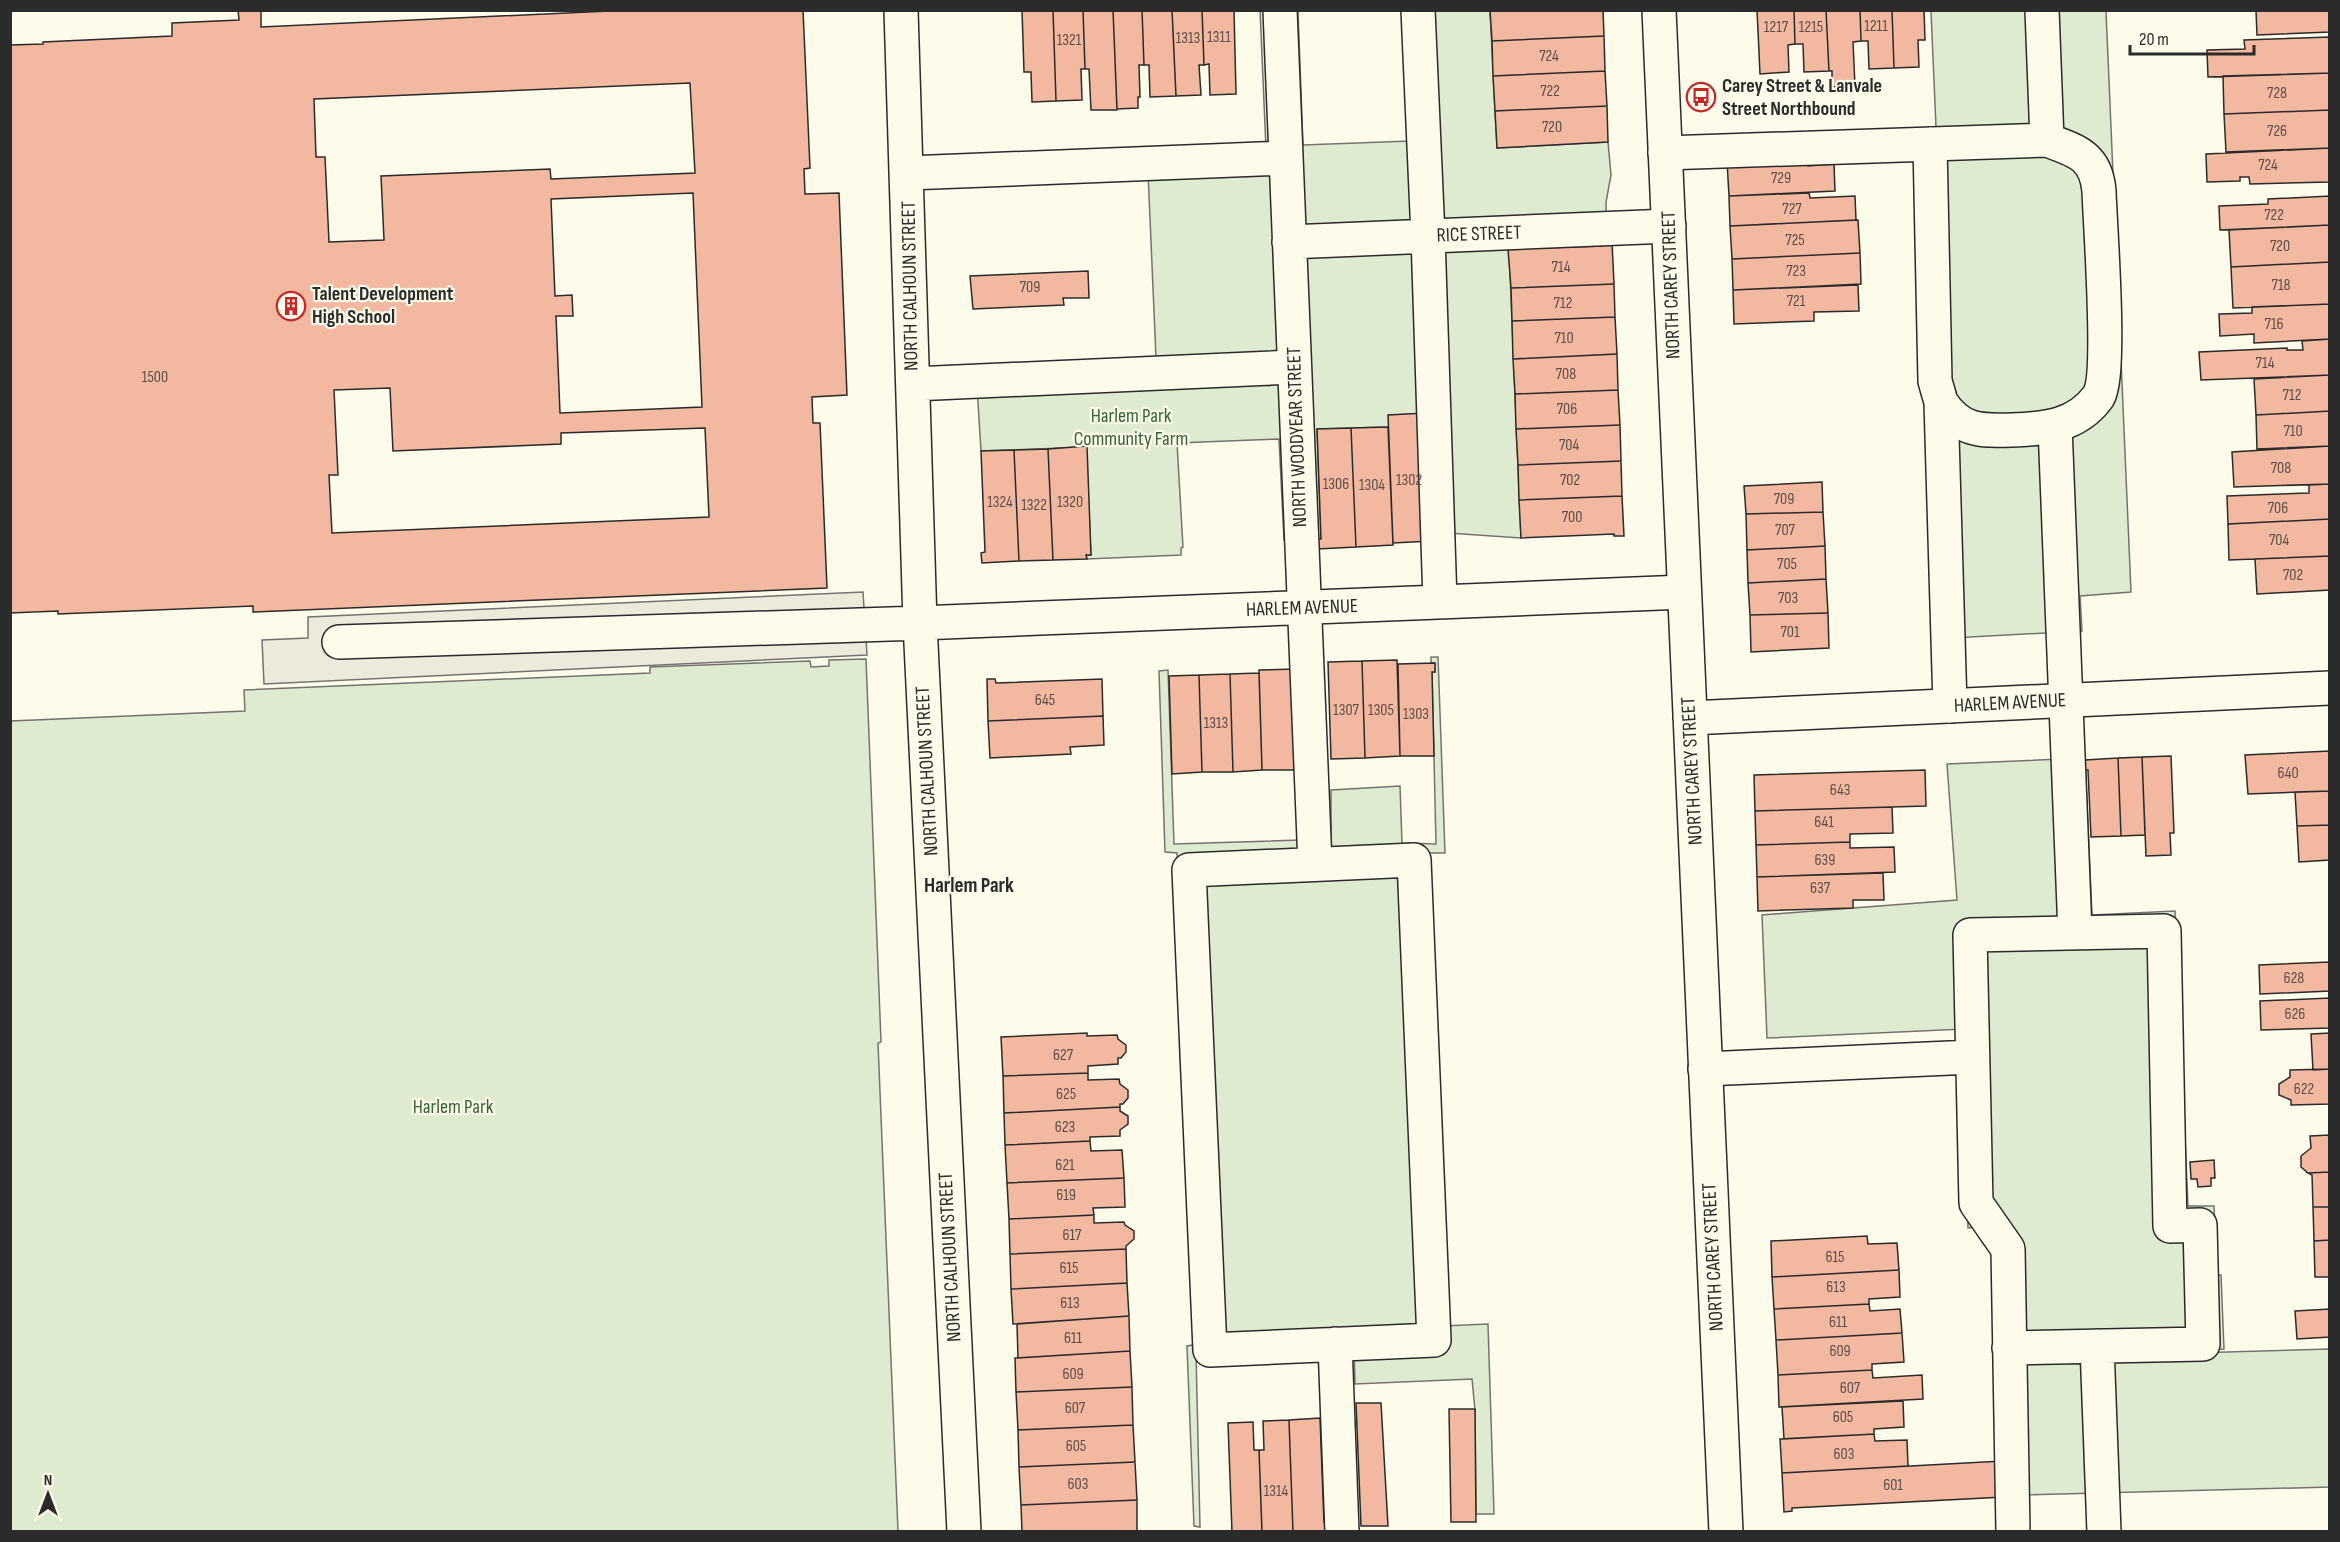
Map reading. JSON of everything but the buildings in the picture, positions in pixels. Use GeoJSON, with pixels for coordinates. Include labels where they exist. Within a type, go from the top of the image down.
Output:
{"type":"FeatureCollection","features":[{"type":"Feature","properties":{"kind":"street","name":"NORTH CALHOUN STREET"},"geometry":{"type":"LineString","coordinates":[[902,10],[920,623],[964,1532]]}},
{"type":"Feature","properties":{"kind":"street","name":"NORTH WOODYEAR STREET"},"geometry":{"type":"LineString","coordinates":[[1281,10],[1285,158],[1315,864]]}},
{"type":"Feature","properties":{"kind":"street"},"geometry":{"type":"LineString","coordinates":[[1418,10],[1440,602]]}},
{"type":"Feature","properties":{"kind":"street","name":"NORTH CAREY STREET"},"geometry":{"type":"LineString","coordinates":[[1659,10],[1726,1532]]}},
{"type":"Feature","properties":{"kind":"street"},"geometry":{"type":"LineString","coordinates":[[2042,10],[2047,140]]}},
{"type":"Feature","properties":{"kind":"street"},"geometry":{"type":"LineString","coordinates":[[1665,153],[2047,140],[2076,150],[2088,160],[2098,175],[2105,353],[2099,395],[2081,415],[2055,426],[1996,430],[1966,426],[1949,414],[1941,402]]}},
{"type":"Feature","properties":{"kind":"street"},"geometry":{"type":"LineString","coordinates":[[1930,144],[1935,381],[1941,402],[1950,706]]}},
{"type":"Feature","properties":{"kind":"street"},"geometry":{"type":"LineString","coordinates":[[908,172],[1285,158]]}},
{"type":"Feature","properties":{"kind":"street","name":"RICE STREET"},"geometry":{"type":"LineString","coordinates":[[1289,242],[1669,226]]}},
{"type":"Feature","properties":{"kind":"street"},"geometry":{"type":"LineString","coordinates":[[913,384],[1294,367]]}},
{"type":"Feature","properties":{"kind":"street"},"geometry":{"type":"LineString","coordinates":[[2055,426],[2074,933]]}},
{"type":"Feature","properties":{"kind":"street","name":"HARLEM AVENUE"},"geometry":{"type":"LineString","coordinates":[[339,642],[920,623],[1684,592]]}},
{"type":"Feature","properties":{"kind":"street","name":"HARLEM AVENUE"},"geometry":{"type":"LineString","coordinates":[[1690,718],[2330,688]]}},
{"type":"Feature","properties":{"kind":"street"},"geometry":{"type":"LineString","coordinates":[[1414,860],[1434,1340],[1335,1344],[1210,1350],[1189,870],[1414,860]]}},
{"type":"Feature","properties":{"kind":"street"},"geometry":{"type":"LineString","coordinates":[[2010,1348],[2203,1344],[2200,1226],[2170,1226],[2164,932],[1970,935],[1976,1203],[2008,1249],[2013,1532]]}},
{"type":"Feature","properties":{"kind":"street"},"geometry":{"type":"LineString","coordinates":[[1705,1069],[1972,1057]]}},
{"type":"Feature","properties":{"kind":"street"},"geometry":{"type":"LineString","coordinates":[[1335,1344],[1342,1532]]}},
{"type":"Feature","properties":{"kind":"street"},"geometry":{"type":"LineString","coordinates":[[2097,1346],[2104,1532]]}},
{"type":"Feature","properties":{"kind":"green space","name":"Harlem Park Community Farm"},"geometry":{"type":"Polygon","coordinates":[[[1260,10],[1298,11],[1303,145],[1410,141],[1405,11],[1490,11],[1497,148],[1608,142],[1611,175],[1606,202],[1607,242],[1602,246],[1509,250],[1521,538],[1448,533],[1389,427],[1317,429],[1321,539],[1284,540],[1279,439],[1177,443],[1183,547],[1181,555],[1087,559],[1086,555],[1091,555],[1086,447],[981,451],[976,370],[1156,358],[1148,172],[1266,149],[1260,10]]]}},
{"type":"Feature","properties":{"kind":"green space"},"geometry":{"type":"Polygon","coordinates":[[[1931,11],[2106,11],[2131,592],[2080,596],[2082,631],[1952,638],[1926,446],[1914,130],[1936,127],[1931,11]]]}},
{"type":"Feature","properties":{"kind":"green space"},"geometry":{"type":"Polygon","coordinates":[[[1431,657],[1438,657],[1445,853],[1422,853],[1443,1326],[1488,1324],[1494,1514],[1476,1514],[1475,1410],[1472,1379],[1355,1384],[1354,1346],[1196,1353],[1200,1527],[1194,1526],[1187,1346],[1199,1344],[1177,853],[1165,852],[1159,671],[1168,670],[1174,844],[1331,839],[1331,790],[1400,786],[1402,843],[1436,844],[1432,672],[1435,672],[1435,663],[1431,663],[1431,657]]]}},
{"type":"Feature","properties":{"kind":"green space","name":"Harlem Park"},"geometry":{"type":"Polygon","coordinates":[[[866,659],[881,1042],[878,1043],[898,1531],[11,1531],[11,721],[245,711],[244,690],[650,673],[650,667],[810,661],[811,667],[829,666],[829,660],[866,659]]]}},
{"type":"Feature","properties":{"kind":"green space"},"geometry":{"type":"Polygon","coordinates":[[[2085,758],[2092,915],[2175,911],[2188,1206],[2214,1206],[2217,1275],[2221,1275],[2224,1349],[2086,1356],[2329,1349],[2329,1487],[2025,1495],[1994,1226],[1968,1228],[1964,1029],[1767,1038],[1762,915],[1957,900],[1947,764],[2085,758]]]}},
{"type":"Feature","properties":{"kind":"shaded area"},"geometry":{"type":"Polygon","coordinates":[[[863,592],[867,655],[264,684],[262,640],[308,638],[308,617],[863,592]]]}},
{"type":"Feature","properties":{"kind":"place","name":"Carey Street & Lanvale Street Northbound"},"geometry":{"type":"Point","coordinates":[1701,97]}},
{"type":"Feature","properties":{"kind":"place","name":"Talent Development High School"},"geometry":{"type":"Point","coordinates":[291,306]}},
{"type":"Feature","properties":{"kind":"district","name":"Harlem Park"},"geometry":{"type":"Point","coordinates":[969,885]}}]}
